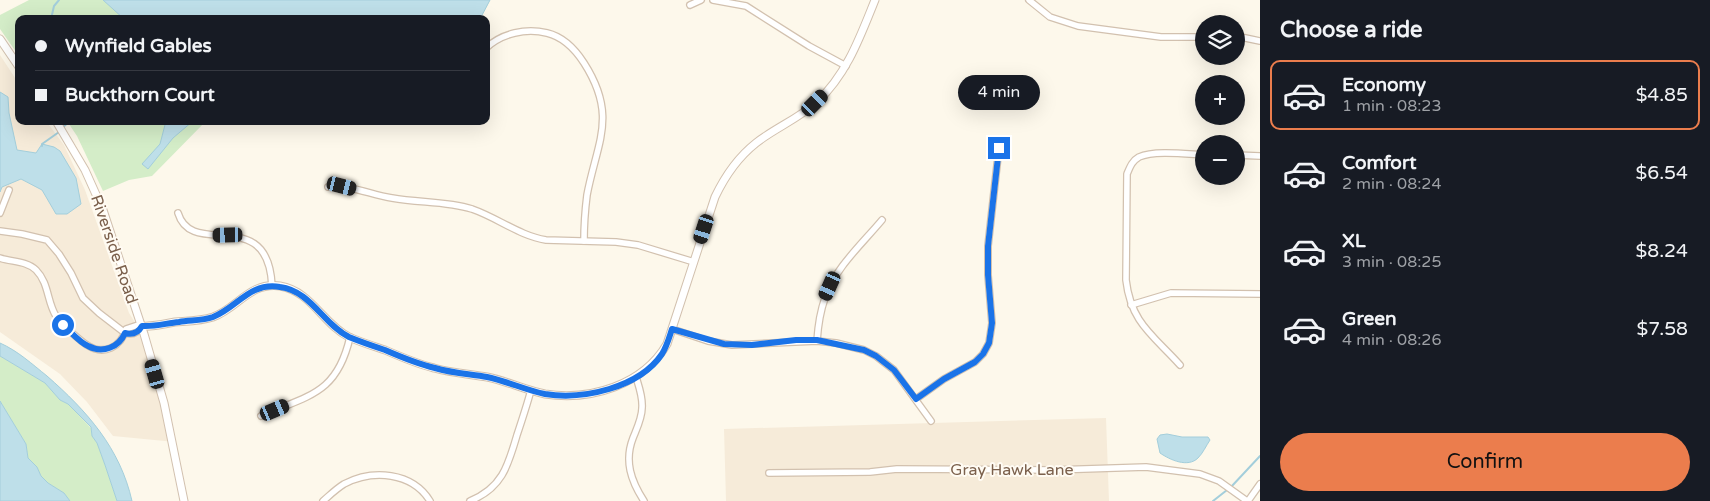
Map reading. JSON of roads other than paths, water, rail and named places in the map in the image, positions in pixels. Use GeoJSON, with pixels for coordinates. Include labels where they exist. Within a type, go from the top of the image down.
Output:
{"type":"FeatureCollection","features":[{"type":"Feature","properties":{"kind":"street"},"geometry":{"type":"LineString","coordinates":[[690,5],[701,0]]}},
{"type":"Feature","properties":{"kind":"street"},"geometry":{"type":"LineString","coordinates":[[713,0],[746,6],[809,46],[846,66]]}},
{"type":"Feature","properties":{"kind":"street"},"geometry":{"type":"LineString","coordinates":[[0,258],[20,262],[35,269],[44,282],[55,316],[88,346],[102,349],[108,349],[117,345],[122,340],[126,329],[138,325],[156,326],[212,317],[226,310],[250,292],[272,286],[287,288],[301,294],[330,324],[350,337],[434,368],[488,377],[531,390],[557,395],[583,394],[616,387],[636,377],[661,355],[667,344],[715,197],[732,166],[756,143],[798,117],[833,85],[846,66],[875,0]]}},
{"type":"Feature","properties":{"kind":"street"},"geometry":{"type":"LineString","coordinates":[[1029,0],[1050,17],[1078,26],[1161,38],[1195,37]]}},
{"type":"Feature","properties":{"kind":"street"},"geometry":{"type":"LineString","coordinates":[[490,45],[510,34],[527,32],[549,33],[569,44],[578,52],[590,71],[600,98],[603,126],[601,144],[587,196],[584,241]]}},
{"type":"Feature","properties":{"kind":"street"},"geometry":{"type":"LineString","coordinates":[[1245,38],[1260,41]]}},
{"type":"Feature","properties":{"kind":"street"},"geometry":{"type":"LineString","coordinates":[[0,39],[15,61]]}},
{"type":"Feature","properties":{"kind":"street","name":"Riverside Road"},"geometry":{"type":"LineString","coordinates":[[59,125],[86,170],[103,210],[142,326],[164,404],[184,501]]}},
{"type":"Feature","properties":{"kind":"street"},"geometry":{"type":"LineString","coordinates":[[916,399],[944,379],[975,362],[983,354],[989,343],[992,323],[988,275],[988,246],[999,148]]}},
{"type":"Feature","properties":{"kind":"street"},"geometry":{"type":"LineString","coordinates":[[1180,364],[1145,330],[1127,296],[1127,174],[1131,164],[1138,158],[1148,154],[1195,155]]}},
{"type":"Feature","properties":{"kind":"street"},"geometry":{"type":"LineString","coordinates":[[1245,155],[1260,156]]}},
{"type":"Feature","properties":{"kind":"street"},"geometry":{"type":"LineString","coordinates":[[328,188],[342,186],[392,198],[457,205],[484,214],[535,238],[616,242],[638,245],[694,262]]}},
{"type":"Feature","properties":{"kind":"street"},"geometry":{"type":"LineString","coordinates":[[0,213],[9,190]]}},
{"type":"Feature","properties":{"kind":"street"},"geometry":{"type":"LineString","coordinates":[[178,213],[183,224],[195,232],[208,235],[236,236],[255,244],[269,262],[272,273],[272,286]]}},
{"type":"Feature","properties":{"kind":"street"},"geometry":{"type":"LineString","coordinates":[[817,340],[820,311],[830,286],[840,270],[882,220]]}},
{"type":"Feature","properties":{"kind":"street"},"geometry":{"type":"LineString","coordinates":[[0,231],[47,240],[71,273],[83,298],[125,333]]}},
{"type":"Feature","properties":{"kind":"street"},"geometry":{"type":"LineString","coordinates":[[1131,305],[1171,293],[1260,294]]}},
{"type":"Feature","properties":{"kind":"street"},"geometry":{"type":"LineString","coordinates":[[672,329],[708,341],[732,345],[817,340],[864,350],[876,356],[894,370],[931,421]]}},
{"type":"Feature","properties":{"kind":"street"},"geometry":{"type":"LineString","coordinates":[[261,416],[317,391],[328,384],[340,367],[350,337]]}},
{"type":"Feature","properties":{"kind":"street"},"geometry":{"type":"LineString","coordinates":[[636,377],[642,395],[642,407],[640,419],[629,450],[628,464],[631,477],[644,501]]}},
{"type":"Feature","properties":{"kind":"street"},"geometry":{"type":"LineString","coordinates":[[470,501],[478,499],[494,486],[506,470],[531,390]]}},
{"type":"Feature","properties":{"kind":"street","name":"Gray Hawk Lane"},"geometry":{"type":"LineString","coordinates":[[769,472],[870,472],[897,469],[1053,470],[1146,467],[1200,474],[1219,481],[1248,501]]}},
{"type":"Feature","properties":{"kind":"street"},"geometry":{"type":"LineString","coordinates":[[323,501],[346,484],[361,478],[389,475],[415,484],[430,501]]}},
{"type":"Feature","properties":{"kind":"street"},"geometry":{"type":"LineString","coordinates":[[1248,501],[1260,484]]}},
{"type":"Feature","properties":{"kind":"water"},"geometry":{"type":"Polygon","coordinates":[[[103,0],[490,0],[482,15],[120,15],[103,0]]]}},
{"type":"Feature","properties":{"kind":"water"},"geometry":{"type":"Polygon","coordinates":[[[0,92],[8,97],[9,113],[17,150],[36,153],[42,144],[54,147],[60,151],[76,178],[81,204],[67,214],[56,214],[42,190],[21,179],[2,187],[0,192],[0,92]]]}},
{"type":"Feature","properties":{"kind":"water"},"geometry":{"type":"Polygon","coordinates":[[[165,125],[188,125],[173,138],[148,169],[142,164],[160,144],[165,125]]]}},
{"type":"Feature","properties":{"kind":"water"},"geometry":{"type":"Polygon","coordinates":[[[0,343],[19,354],[47,376],[88,417],[110,447],[119,464],[127,482],[132,501],[117,501],[97,443],[92,436],[91,427],[68,404],[60,400],[45,383],[0,356],[0,343]]]}},
{"type":"Feature","properties":{"kind":"water"},"geometry":{"type":"Polygon","coordinates":[[[0,401],[26,444],[28,458],[37,467],[41,476],[64,493],[70,501],[0,501],[0,401]]]}},
{"type":"Feature","properties":{"kind":"water"},"geometry":{"type":"Polygon","coordinates":[[[1167,434],[1182,437],[1208,437],[1210,440],[1198,458],[1184,463],[1160,453],[1157,439],[1160,435],[1167,434]]]}},
{"type":"Feature","properties":{"kind":"waterway"},"geometry":{"type":"LineString","coordinates":[[52,15],[54,6],[59,0]]}},
{"type":"Feature","properties":{"kind":"waterway"},"geometry":{"type":"LineString","coordinates":[[62,128],[65,125]]}},
{"type":"Feature","properties":{"kind":"waterway"},"geometry":{"type":"LineString","coordinates":[[42,146],[42,144],[59,132]]}},
{"type":"Feature","properties":{"kind":"waterway"},"geometry":{"type":"LineString","coordinates":[[1231,487],[1260,456]]}},
{"type":"Feature","properties":{"kind":"waterway"},"geometry":{"type":"LineString","coordinates":[[1213,501],[1227,490]]}}]}
